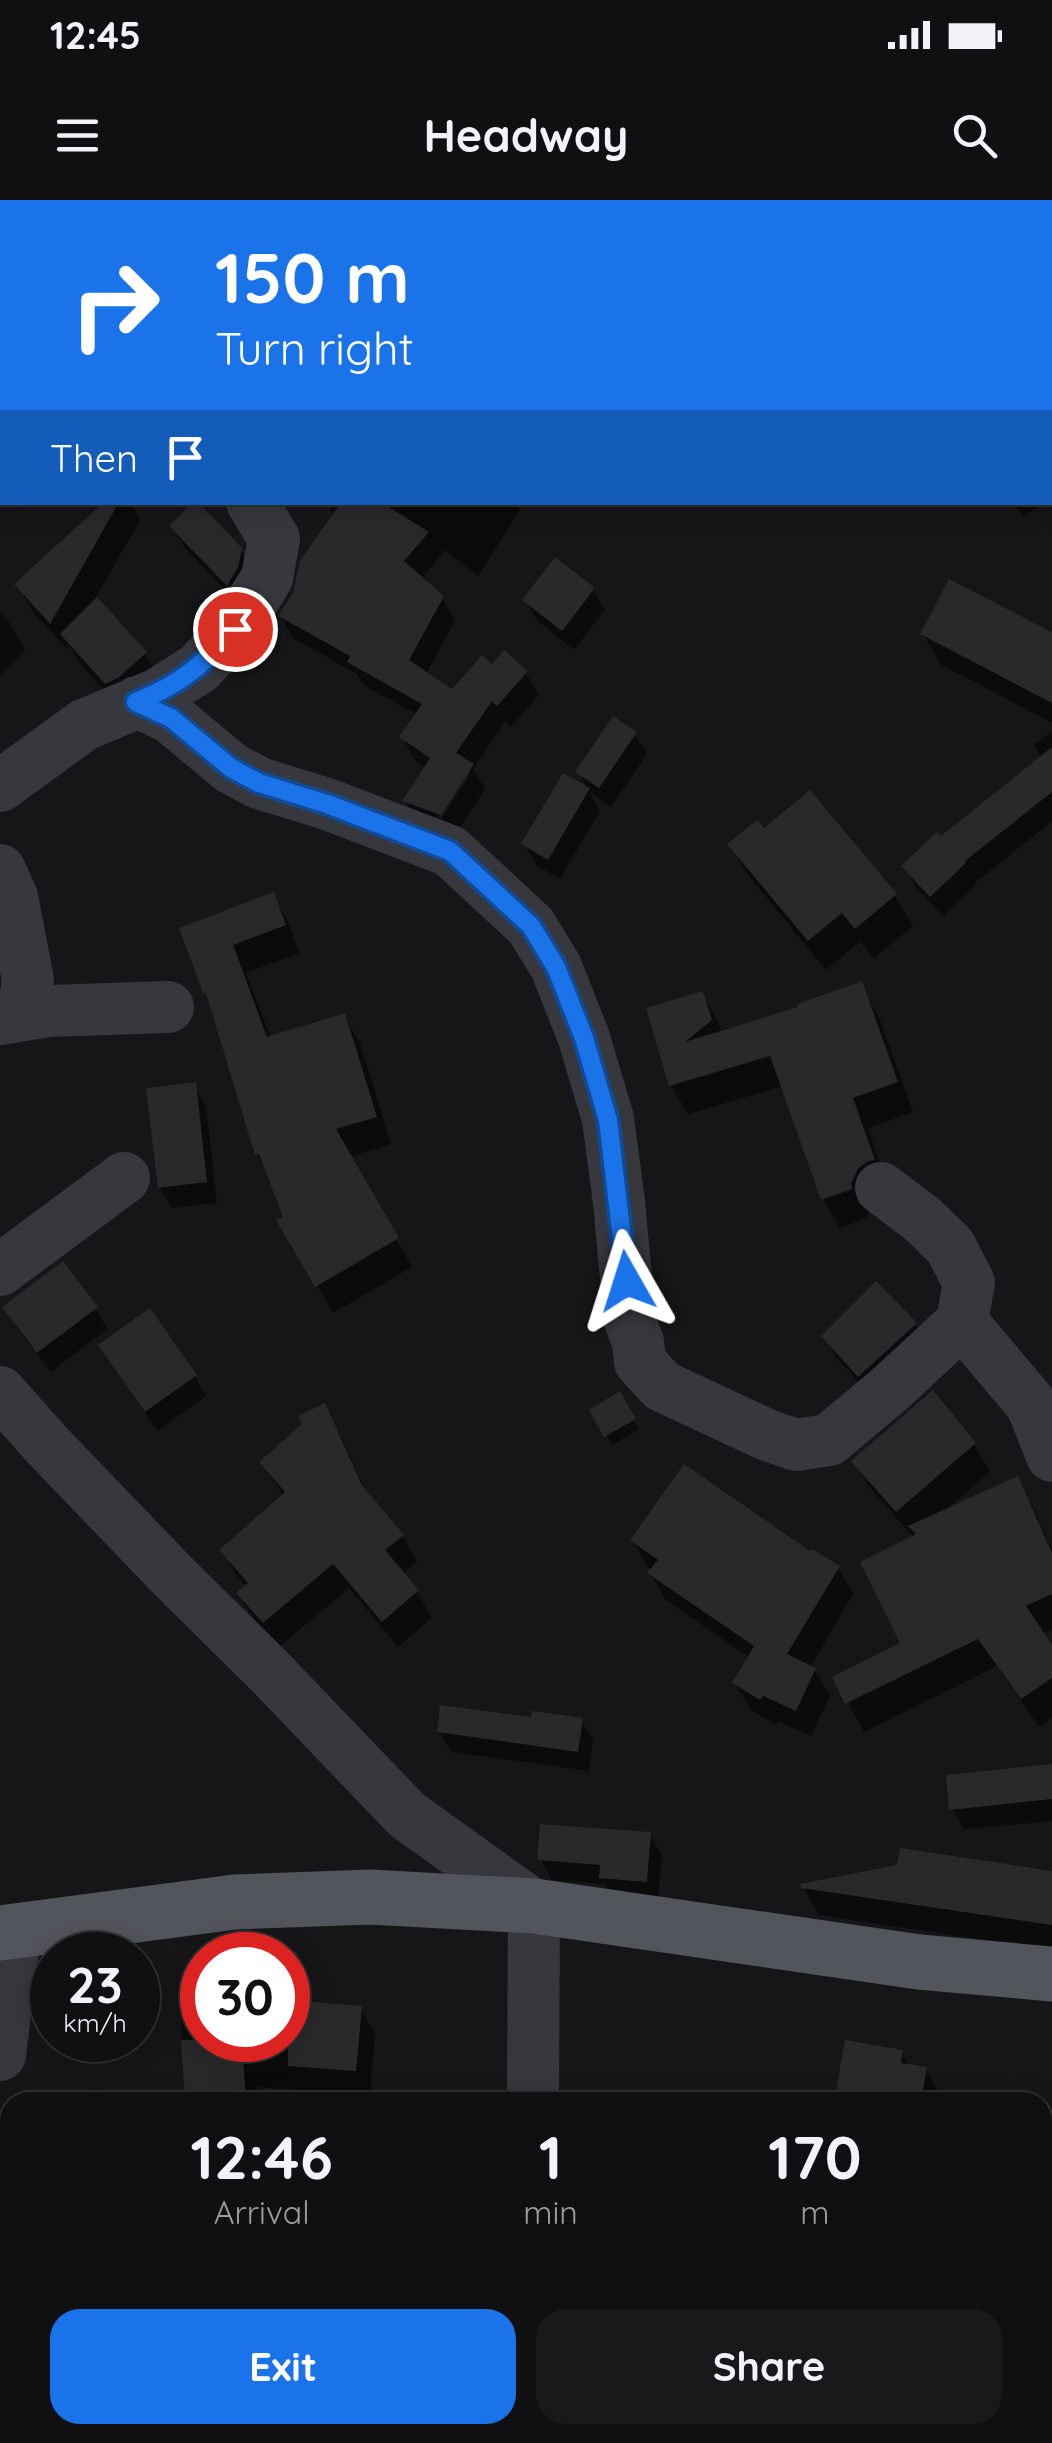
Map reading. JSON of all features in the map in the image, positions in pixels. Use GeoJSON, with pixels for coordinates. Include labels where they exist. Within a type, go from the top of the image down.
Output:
{"type":"FeatureCollection","features":[{"type":"Feature","properties":{"kind":"main road"},"geometry":{"type":"LineString","coordinates":[[8,1933],[235,1902],[370,1897],[534,1906],[919,1962],[1052,1974]]}},
{"type":"Feature","properties":{"kind":"street"},"geometry":{"type":"LineString","coordinates":[[0,786],[84,724],[158,694],[199,668],[235,629],[267,578],[274,540],[254,505]]}},
{"type":"Feature","properties":{"kind":"street"},"geometry":{"type":"LineString","coordinates":[[136,702],[171,718],[231,768],[259,783],[327,804],[450,851],[531,926],[556,967],[584,1038],[608,1120],[630,1320],[640,1362],[662,1386],[796,1445],[829,1440],[891,1388],[962,1322],[970,1284],[950,1246],[880,1188]]}},
{"type":"Feature","properties":{"kind":"street"},"geometry":{"type":"LineString","coordinates":[[0,870],[12,897],[28,980],[11,1016],[168,1007]]}},
{"type":"Feature","properties":{"kind":"street"},"geometry":{"type":"LineString","coordinates":[[0,1270],[124,1178]]}},
{"type":"Feature","properties":{"kind":"street"},"geometry":{"type":"LineString","coordinates":[[962,1322],[1032,1405],[1052,1456]]}},
{"type":"Feature","properties":{"kind":"street"},"geometry":{"type":"LineString","coordinates":[[0,1392],[157,1560],[407,1814],[534,1906],[532,2092]]}},
{"type":"Feature","properties":{"kind":"street"},"geometry":{"type":"LineString","coordinates":[[0,2055],[8,1933]]}},
{"type":"Feature","properties":{"kind":"building"},"geometry":{"type":"Polygon","coordinates":[[[101,505],[117,505],[50,624],[14,584],[101,505]]]}},
{"type":"Feature","properties":{"kind":"building"},"geometry":{"type":"Polygon","coordinates":[[[190,505],[201,505],[242,548],[238,567],[227,586],[169,526],[190,505]]]}},
{"type":"Feature","properties":{"kind":"building"},"geometry":{"type":"Polygon","coordinates":[[[339,505],[386,505],[429,532],[404,561],[444,596],[409,660],[452,689],[482,655],[492,664],[504,650],[528,671],[497,706],[492,701],[456,753],[474,764],[441,815],[402,801],[430,758],[399,737],[422,704],[347,662],[350,656],[278,616],[293,593],[300,561],[339,505]]]}},
{"type":"Feature","properties":{"kind":"building"},"geometry":{"type":"Polygon","coordinates":[[[555,557],[595,588],[562,631],[522,600],[555,557]]]}},
{"type":"Feature","properties":{"kind":"building"},"geometry":{"type":"Polygon","coordinates":[[[949,579],[1052,632],[1052,703],[920,634],[949,579]]]}},
{"type":"Feature","properties":{"kind":"building"},"geometry":{"type":"Polygon","coordinates":[[[97,597],[147,652],[118,678],[105,684],[60,634],[97,597]]]}},
{"type":"Feature","properties":{"kind":"building"},"geometry":{"type":"Polygon","coordinates":[[[613,716],[637,732],[599,788],[575,772],[613,716]]]}},
{"type":"Feature","properties":{"kind":"building"},"geometry":{"type":"Polygon","coordinates":[[[1052,747],[1052,792],[965,861],[930,897],[901,866],[937,832],[941,836],[1052,747]]]}},
{"type":"Feature","properties":{"kind":"building"},"geometry":{"type":"Polygon","coordinates":[[[563,773],[590,788],[548,860],[521,844],[563,773]]]}},
{"type":"Feature","properties":{"kind":"building"},"geometry":{"type":"Polygon","coordinates":[[[810,790],[897,894],[855,929],[842,913],[808,941],[727,844],[757,820],[764,828],[810,790]]]}},
{"type":"Feature","properties":{"kind":"building"},"geometry":{"type":"Polygon","coordinates":[[[274,892],[286,925],[233,945],[267,1037],[345,1013],[377,1117],[336,1129],[399,1238],[315,1287],[276,1220],[283,1217],[259,1154],[255,1155],[206,993],[179,928],[274,892]]]}},
{"type":"Feature","properties":{"kind":"building"},"geometry":{"type":"Polygon","coordinates":[[[862,981],[898,1082],[853,1098],[875,1160],[858,1169],[852,1189],[821,1200],[770,1056],[669,1086],[646,1008],[703,991],[712,1020],[685,1042],[798,1007],[797,1004],[862,981]]]}},
{"type":"Feature","properties":{"kind":"building"},"geometry":{"type":"Polygon","coordinates":[[[196,1082],[207,1182],[158,1188],[146,1088],[196,1082]]]}},
{"type":"Feature","properties":{"kind":"building"},"geometry":{"type":"Polygon","coordinates":[[[63,1261],[98,1307],[37,1353],[2,1307],[63,1261]]]}},
{"type":"Feature","properties":{"kind":"building"},"geometry":{"type":"Polygon","coordinates":[[[876,1281],[917,1323],[858,1377],[821,1336],[876,1281]]]}},
{"type":"Feature","properties":{"kind":"building"},"geometry":{"type":"Polygon","coordinates":[[[150,1308],[197,1375],[145,1412],[98,1345],[150,1308]]]}},
{"type":"Feature","properties":{"kind":"building"},"geometry":{"type":"Polygon","coordinates":[[[933,1390],[976,1443],[896,1512],[851,1461],[933,1390]]]}},
{"type":"Feature","properties":{"kind":"building"},"geometry":{"type":"Polygon","coordinates":[[[620,1391],[636,1419],[604,1437],[589,1410],[620,1391]]]}},
{"type":"Feature","properties":{"kind":"building"},"geometry":{"type":"Polygon","coordinates":[[[325,1403],[362,1485],[404,1535],[385,1550],[419,1590],[382,1622],[333,1564],[263,1623],[236,1593],[248,1583],[219,1550],[285,1492],[259,1462],[302,1424],[298,1416],[325,1403]]]}},
{"type":"Feature","properties":{"kind":"building"},"geometry":{"type":"Polygon","coordinates":[[[684,1464],[810,1551],[840,1566],[787,1654],[816,1668],[796,1711],[763,1696],[760,1700],[732,1683],[754,1646],[647,1573],[658,1560],[630,1540],[684,1464]]]}},
{"type":"Feature","properties":{"kind":"building"},"geometry":{"type":"Polygon","coordinates":[[[1018,1476],[1052,1553],[1052,1594],[1026,1606],[1052,1645],[1052,1678],[1021,1699],[978,1639],[845,1704],[832,1677],[900,1643],[860,1562],[916,1534],[908,1526],[1018,1476]]]}},
{"type":"Feature","properties":{"kind":"building"},"geometry":{"type":"Polygon","coordinates":[[[440,1705],[531,1717],[532,1711],[583,1718],[578,1752],[437,1732],[440,1705]]]}},
{"type":"Feature","properties":{"kind":"building"},"geometry":{"type":"Polygon","coordinates":[[[1052,1764],[1052,1799],[949,1810],[946,1775],[1052,1764]]]}},
{"type":"Feature","properties":{"kind":"building"},"geometry":{"type":"Polygon","coordinates":[[[540,1824],[651,1832],[647,1882],[599,1878],[600,1865],[537,1860],[540,1824]]]}},
{"type":"Feature","properties":{"kind":"building"},"geometry":{"type":"Polygon","coordinates":[[[900,1848],[1052,1871],[1052,1925],[801,1888],[800,1884],[897,1865],[900,1848]]]}},
{"type":"Feature","properties":{"kind":"building"},"geometry":{"type":"Polygon","coordinates":[[[310,2002],[362,2006],[356,2071],[288,2066],[288,2062],[310,2062],[310,2002]]]}},
{"type":"Feature","properties":{"kind":"building"},"geometry":{"type":"Polygon","coordinates":[[[845,2040],[903,2050],[901,2063],[927,2067],[923,2092],[836,2092],[845,2040]]]}},
{"type":"Feature","properties":{"kind":"building"},"geometry":{"type":"Polygon","coordinates":[[[182,2062],[243,2062],[245,2092],[185,2092],[182,2062]]]}},
{"type":"Feature","properties":{"kind":"route"},"geometry":{"type":"LineString","coordinates":[[235,629],[199,668],[158,694],[136,702],[171,718],[231,768],[259,783],[327,804],[450,851],[531,926],[556,967],[584,1038],[608,1120],[627,1281]]}}]}
